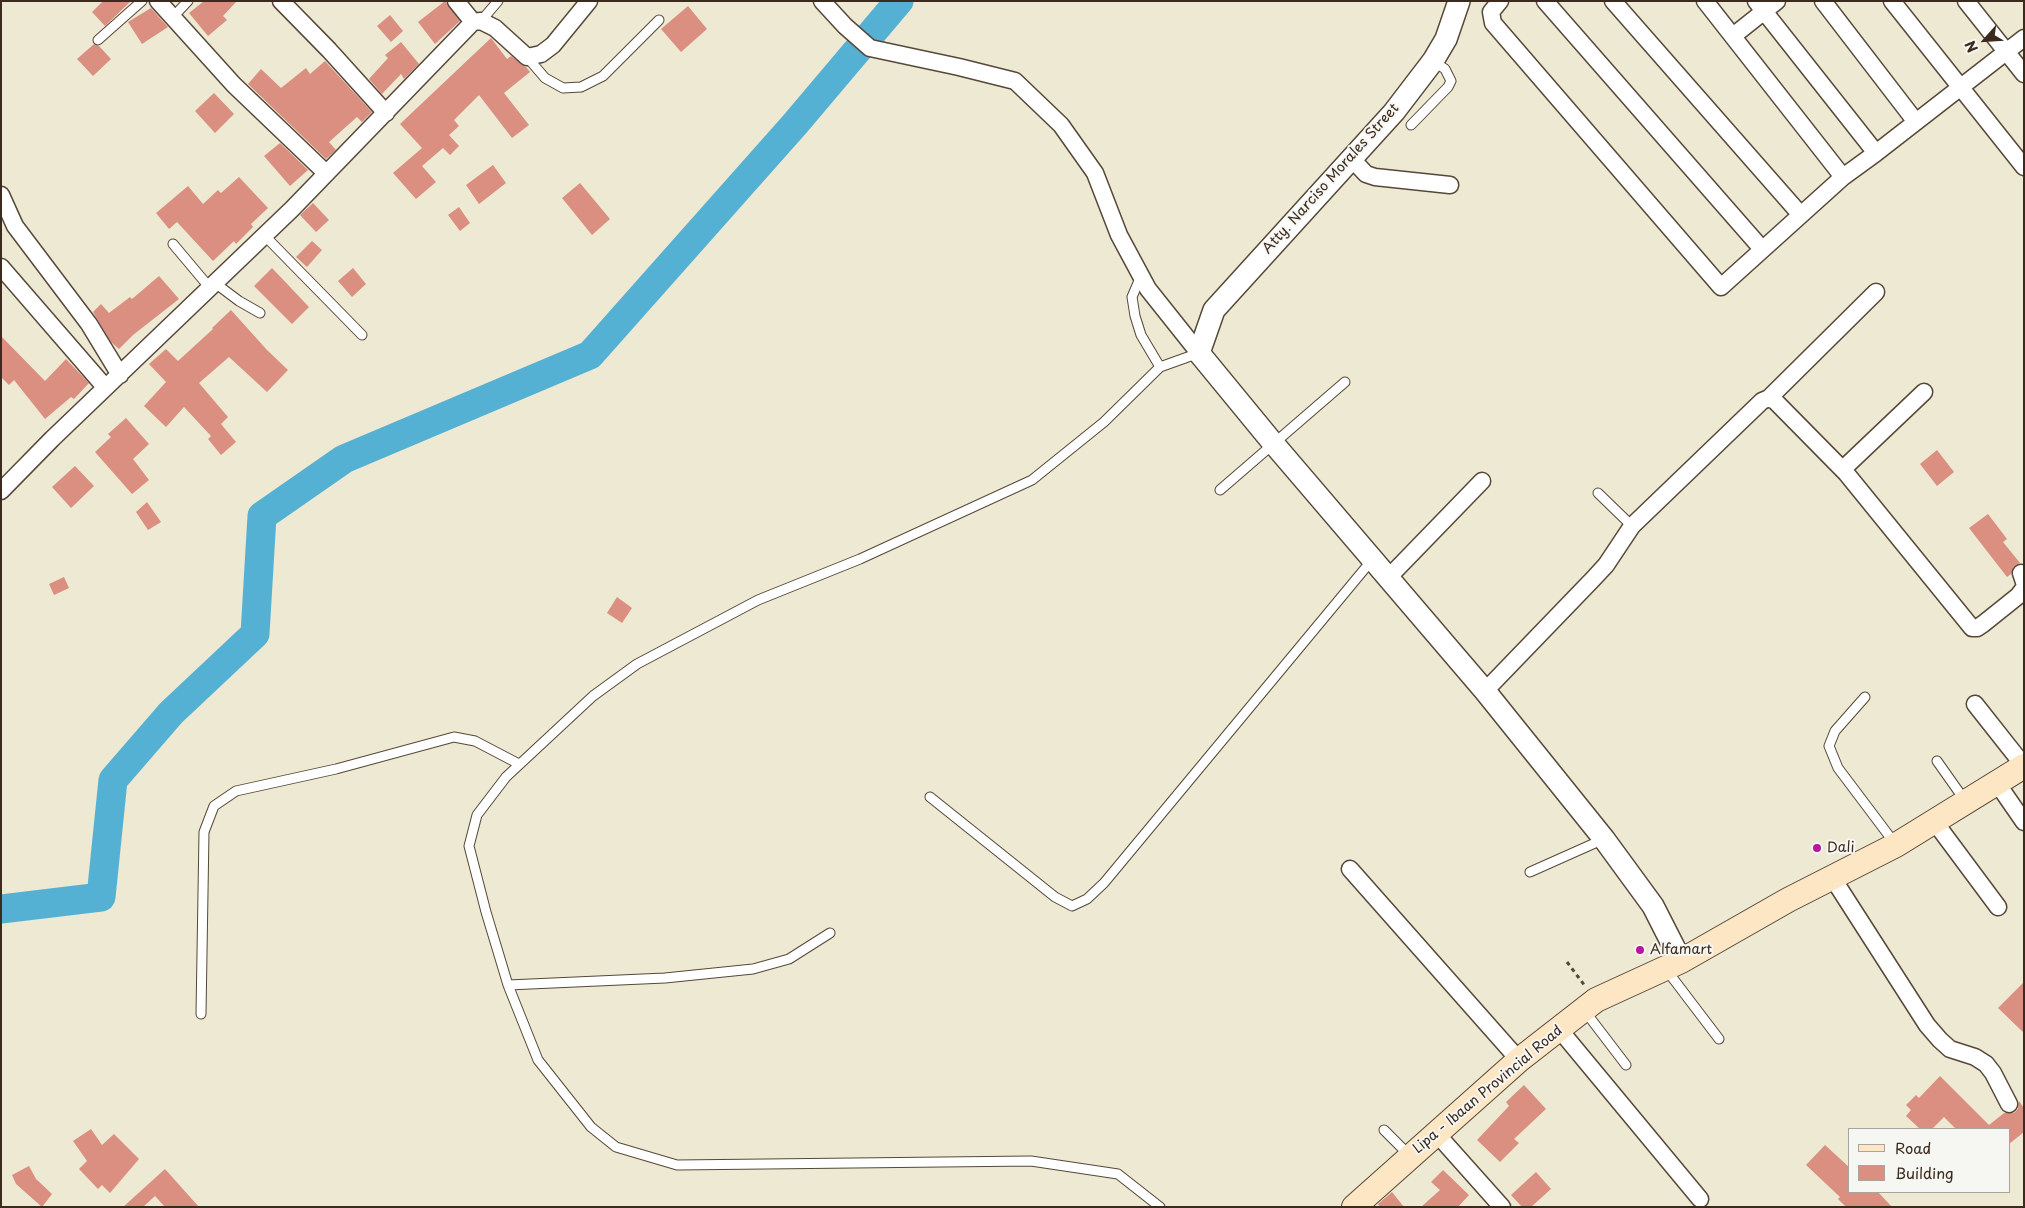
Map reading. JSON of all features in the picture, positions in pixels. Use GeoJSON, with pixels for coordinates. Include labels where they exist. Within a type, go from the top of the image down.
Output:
{"type":"FeatureCollection","features":[{"type":"Feature","properties":{"kind":"main road","name":"Lipa - Ibaan Provincial Road"},"geometry":{"type":"LineString","coordinates":[[1360,1205],[1410,1156],[1519,1060],[1590,1005],[1673,964],[1788,900],[1896,845],[2024,766]]}},
{"type":"Feature","properties":{"kind":"street"},"geometry":{"type":"LineString","coordinates":[[158,1],[234,84],[326,173]]}},
{"type":"Feature","properties":{"kind":"street"},"geometry":{"type":"LineString","coordinates":[[280,1],[329,50],[386,112]]}},
{"type":"Feature","properties":{"kind":"street"},"geometry":{"type":"LineString","coordinates":[[456,1],[477,21],[495,28],[528,58],[541,54],[553,45],[589,1]]}},
{"type":"Feature","properties":{"kind":"street","name":"Atty. Narciso Morales Street"},"geometry":{"type":"LineString","coordinates":[[1199,353],[1214,310],[1394,112],[1433,61],[1446,39],[1459,1]]}},
{"type":"Feature","properties":{"kind":"street"},"geometry":{"type":"LineString","coordinates":[[1500,1],[1491,12],[1493,23],[1720,287],[1843,177],[1876,154],[2024,38]]}},
{"type":"Feature","properties":{"kind":"street"},"geometry":{"type":"LineString","coordinates":[[1545,1],[1762,249]]}},
{"type":"Feature","properties":{"kind":"street"},"geometry":{"type":"LineString","coordinates":[[1613,1],[1800,214]]}},
{"type":"Feature","properties":{"kind":"street"},"geometry":{"type":"LineString","coordinates":[[1706,1],[1843,177]]}},
{"type":"Feature","properties":{"kind":"street"},"geometry":{"type":"LineString","coordinates":[[1733,36],[1760,7],[1777,1]]}},
{"type":"Feature","properties":{"kind":"street"},"geometry":{"type":"LineString","coordinates":[[1823,1],[1916,122]]}},
{"type":"Feature","properties":{"kind":"street"},"geometry":{"type":"LineString","coordinates":[[1892,1],[2024,167]]}},
{"type":"Feature","properties":{"kind":"street"},"geometry":{"type":"LineString","coordinates":[[1966,1],[2024,74]]}},
{"type":"Feature","properties":{"kind":"street"},"geometry":{"type":"LineString","coordinates":[[826,6],[870,48],[1015,81],[1061,125],[1095,172],[1119,235],[1148,289],[1273,443],[1485,691],[1604,838],[1654,906],[1673,964]]}},
{"type":"Feature","properties":{"kind":"street"},"geometry":{"type":"LineString","coordinates":[[1760,7],[1876,154]]}},
{"type":"Feature","properties":{"kind":"street"},"geometry":{"type":"LineString","coordinates":[[1,491],[264,235],[477,21]]}},
{"type":"Feature","properties":{"kind":"street"},"geometry":{"type":"LineString","coordinates":[[1351,158],[1366,174],[1375,177],[1450,184]]}},
{"type":"Feature","properties":{"kind":"street"},"geometry":{"type":"LineString","coordinates":[[1,195],[15,226],[89,324],[120,375]]}},
{"type":"Feature","properties":{"kind":"street"},"geometry":{"type":"LineString","coordinates":[[1,267],[106,387]]}},
{"type":"Feature","properties":{"kind":"street"},"geometry":{"type":"LineString","coordinates":[[1485,691],[1606,565],[1632,526],[1762,401],[1769,398],[1876,292]]}},
{"type":"Feature","properties":{"kind":"street"},"geometry":{"type":"LineString","coordinates":[[1843,469],[1924,392]]}},
{"type":"Feature","properties":{"kind":"street"},"geometry":{"type":"LineString","coordinates":[[1769,398],[1843,469],[1972,628],[1977,628],[1983,624],[2018,596],[2023,581]]}},
{"type":"Feature","properties":{"kind":"street"},"geometry":{"type":"LineString","coordinates":[[1388,578],[1482,481]]}},
{"type":"Feature","properties":{"kind":"street"},"geometry":{"type":"LineString","coordinates":[[1975,704],[2024,766]]}},
{"type":"Feature","properties":{"kind":"street"},"geometry":{"type":"LineString","coordinates":[[1997,783],[2024,822]]}},
{"type":"Feature","properties":{"kind":"street"},"geometry":{"type":"LineString","coordinates":[[1934,822],[1998,907]]}},
{"type":"Feature","properties":{"kind":"street"},"geometry":{"type":"LineString","coordinates":[[1350,869],[1519,1060]]}},
{"type":"Feature","properties":{"kind":"street"},"geometry":{"type":"LineString","coordinates":[[1832,877],[1927,1025],[1950,1049],[1975,1057],[1986,1064],[1993,1073],[2009,1104]]}},
{"type":"Feature","properties":{"kind":"street"},"geometry":{"type":"LineString","coordinates":[[1559,1029],[1700,1199]]}},
{"type":"Feature","properties":{"kind":"street"},"geometry":{"type":"LineString","coordinates":[[1436,1133],[1502,1207]]}},
{"type":"Feature","properties":{"kind":"lane"},"geometry":{"type":"LineString","coordinates":[[98,40],[142,1]]}},
{"type":"Feature","properties":{"kind":"lane"},"geometry":{"type":"LineString","coordinates":[[173,17],[188,1]]}},
{"type":"Feature","properties":{"kind":"lane"},"geometry":{"type":"LineString","coordinates":[[477,21],[498,1]]}},
{"type":"Feature","properties":{"kind":"lane"},"geometry":{"type":"LineString","coordinates":[[528,58],[545,78],[563,88],[580,87],[603,76],[659,20]]}},
{"type":"Feature","properties":{"kind":"lane"},"geometry":{"type":"LineString","coordinates":[[1411,125],[1448,87],[1451,80],[1445,69],[1433,61]]}},
{"type":"Feature","properties":{"kind":"lane"},"geometry":{"type":"LineString","coordinates":[[264,235],[362,335]]}},
{"type":"Feature","properties":{"kind":"lane"},"geometry":{"type":"LineString","coordinates":[[173,244],[212,285],[260,313]]}},
{"type":"Feature","properties":{"kind":"lane"},"geometry":{"type":"LineString","coordinates":[[1141,276],[1132,297],[1135,316],[1141,335],[1160,367]]}},
{"type":"Feature","properties":{"kind":"lane"},"geometry":{"type":"LineString","coordinates":[[1160,1207],[1118,1174],[1031,1161],[677,1165],[616,1147],[591,1127],[538,1060],[508,986],[486,912],[470,846],[477,815],[506,777],[593,696],[637,664],[758,600],[860,559],[1032,480],[1104,422],[1160,367],[1199,353]]}},
{"type":"Feature","properties":{"kind":"lane"},"geometry":{"type":"LineString","coordinates":[[1220,490],[1345,382]]}},
{"type":"Feature","properties":{"kind":"lane"},"geometry":{"type":"LineString","coordinates":[[1598,493],[1632,526]]}},
{"type":"Feature","properties":{"kind":"lane"},"geometry":{"type":"LineString","coordinates":[[930,797],[1055,897],[1072,906],[1087,899],[1104,883],[1372,560]]}},
{"type":"Feature","properties":{"kind":"lane"},"geometry":{"type":"LineString","coordinates":[[1865,697],[1835,731],[1829,746],[1838,768],[1896,845]]}},
{"type":"Feature","properties":{"kind":"lane"},"geometry":{"type":"LineString","coordinates":[[201,1014],[204,832],[214,806],[236,790],[336,769],[454,737],[475,741],[519,764]]}},
{"type":"Feature","properties":{"kind":"lane"},"geometry":{"type":"LineString","coordinates":[[1937,761],[1966,802]]}},
{"type":"Feature","properties":{"kind":"lane"},"geometry":{"type":"LineString","coordinates":[[1530,872],[1604,838]]}},
{"type":"Feature","properties":{"kind":"lane"},"geometry":{"type":"LineString","coordinates":[[508,986],[665,978],[753,969],[789,959],[830,933]]}},
{"type":"Feature","properties":{"kind":"lane"},"geometry":{"type":"LineString","coordinates":[[1673,964],[1719,1039]]}},
{"type":"Feature","properties":{"kind":"lane"},"geometry":{"type":"LineString","coordinates":[[1590,1005],[1626,1064]]}},
{"type":"Feature","properties":{"kind":"lane"},"geometry":{"type":"LineString","coordinates":[[1384,1130],[1410,1156]]}},
{"type":"Feature","properties":{"kind":"path"},"geometry":{"type":"LineString","coordinates":[[1567,962],[1590,1005]]}},
{"type":"Feature","properties":{"kind":"building"},"geometry":{"type":"Polygon","coordinates":[[[103,1],[131,1],[105,26],[92,12],[103,1]]]}},
{"type":"Feature","properties":{"kind":"building"},"geometry":{"type":"Polygon","coordinates":[[[204,1],[237,1],[223,16],[227,20],[208,36],[189,13],[204,1]]]}},
{"type":"Feature","properties":{"kind":"building"},"geometry":{"type":"Polygon","coordinates":[[[445,1],[460,21],[435,44],[418,22],[445,1]]]}},
{"type":"Feature","properties":{"kind":"building"},"geometry":{"type":"Polygon","coordinates":[[[688,6],[707,29],[681,52],[661,29],[688,6]]]}},
{"type":"Feature","properties":{"kind":"building"},"geometry":{"type":"Polygon","coordinates":[[[151,8],[168,27],[142,44],[128,22],[151,8]]]}},
{"type":"Feature","properties":{"kind":"building"},"geometry":{"type":"Polygon","coordinates":[[[390,15],[403,31],[391,42],[377,26],[390,15]]]}},
{"type":"Feature","properties":{"kind":"building"},"geometry":{"type":"Polygon","coordinates":[[[491,38],[507,59],[511,56],[530,72],[504,93],[529,125],[512,138],[479,95],[454,120],[459,126],[449,135],[459,146],[450,155],[443,148],[422,166],[436,182],[416,199],[393,173],[422,148],[400,124],[491,38]]]}},
{"type":"Feature","properties":{"kind":"building"},"geometry":{"type":"Polygon","coordinates":[[[401,42],[419,64],[404,79],[401,74],[382,94],[369,79],[388,58],[385,55],[401,42]]]}},
{"type":"Feature","properties":{"kind":"building"},"geometry":{"type":"Polygon","coordinates":[[[94,44],[99,46],[111,59],[93,76],[77,59],[94,44]]]}},
{"type":"Feature","properties":{"kind":"building"},"geometry":{"type":"Polygon","coordinates":[[[325,61],[372,112],[362,122],[357,117],[329,142],[336,150],[326,159],[248,84],[261,69],[281,88],[306,68],[310,74],[325,61]]]}},
{"type":"Feature","properties":{"kind":"building"},"geometry":{"type":"Polygon","coordinates":[[[214,93],[234,114],[215,133],[195,111],[214,93]]]}},
{"type":"Feature","properties":{"kind":"building"},"geometry":{"type":"Polygon","coordinates":[[[280,143],[308,170],[290,186],[264,156],[280,143]]]}},
{"type":"Feature","properties":{"kind":"building"},"geometry":{"type":"Polygon","coordinates":[[[493,165],[506,183],[479,204],[466,185],[493,165]]]}},
{"type":"Feature","properties":{"kind":"building"},"geometry":{"type":"Polygon","coordinates":[[[239,177],[268,208],[251,224],[253,227],[236,244],[234,241],[213,261],[177,222],[169,229],[156,213],[188,186],[203,204],[218,190],[221,193],[239,177]]]}},
{"type":"Feature","properties":{"kind":"building"},"geometry":{"type":"Polygon","coordinates":[[[580,183],[610,219],[592,235],[562,198],[580,183]]]}},
{"type":"Feature","properties":{"kind":"building"},"geometry":{"type":"Polygon","coordinates":[[[313,203],[329,220],[316,232],[300,215],[313,203]]]}},
{"type":"Feature","properties":{"kind":"building"},"geometry":{"type":"Polygon","coordinates":[[[459,207],[470,223],[460,231],[448,215],[459,207]]]}},
{"type":"Feature","properties":{"kind":"building"},"geometry":{"type":"Polygon","coordinates":[[[312,241],[322,250],[307,267],[296,257],[312,241]]]}},
{"type":"Feature","properties":{"kind":"building"},"geometry":{"type":"Polygon","coordinates":[[[272,268],[309,307],[292,324],[254,286],[272,268]]]}},
{"type":"Feature","properties":{"kind":"building"},"geometry":{"type":"Polygon","coordinates":[[[353,268],[366,284],[352,297],[338,281],[353,268]]]}},
{"type":"Feature","properties":{"kind":"building"},"geometry":{"type":"Polygon","coordinates":[[[159,276],[179,299],[133,335],[119,349],[111,342],[93,312],[101,304],[109,313],[130,297],[132,299],[159,276]]]}},
{"type":"Feature","properties":{"kind":"building"},"geometry":{"type":"Polygon","coordinates":[[[231,310],[288,370],[267,392],[229,357],[199,383],[228,417],[221,424],[236,442],[221,455],[208,439],[211,436],[184,407],[166,427],[144,406],[166,382],[149,364],[166,349],[178,361],[231,310]]]}},
{"type":"Feature","properties":{"kind":"building"},"geometry":{"type":"Polygon","coordinates":[[[1,336],[45,381],[66,359],[89,383],[74,399],[71,397],[45,419],[14,380],[9,385],[1,377],[1,336]]]}},
{"type":"Feature","properties":{"kind":"building"},"geometry":{"type":"Polygon","coordinates":[[[126,418],[149,444],[133,459],[149,480],[132,494],[95,452],[111,437],[108,434],[126,418]]]}},
{"type":"Feature","properties":{"kind":"building"},"geometry":{"type":"Polygon","coordinates":[[[1937,450],[1954,472],[1937,486],[1920,464],[1937,450]]]}},
{"type":"Feature","properties":{"kind":"building"},"geometry":{"type":"Polygon","coordinates":[[[75,466],[94,486],[71,508],[52,487],[75,466]]]}},
{"type":"Feature","properties":{"kind":"building"},"geometry":{"type":"Polygon","coordinates":[[[147,502],[161,522],[148,530],[136,512],[147,502]]]}},
{"type":"Feature","properties":{"kind":"building"},"geometry":{"type":"Polygon","coordinates":[[[1988,514],[2007,539],[2003,542],[2020,563],[2014,566],[2011,574],[2007,577],[1969,528],[1988,514]]]}},
{"type":"Feature","properties":{"kind":"building"},"geometry":{"type":"Polygon","coordinates":[[[64,577],[69,588],[54,595],[49,584],[64,577]]]}},
{"type":"Feature","properties":{"kind":"building"},"geometry":{"type":"Polygon","coordinates":[[[617,597],[632,608],[622,623],[607,613],[617,597]]]}},
{"type":"Feature","properties":{"kind":"building"},"geometry":{"type":"Polygon","coordinates":[[[2024,982],[2024,1033],[1998,1008],[2024,982]]]}},
{"type":"Feature","properties":{"kind":"building"},"geometry":{"type":"Polygon","coordinates":[[[1940,1076],[1989,1125],[2004,1113],[2014,1113],[2018,1109],[2019,1101],[2024,1108],[2024,1132],[2010,1143],[2010,1128],[1955,1128],[1944,1117],[1933,1128],[1919,1128],[1906,1116],[1911,1110],[1906,1105],[1916,1095],[1919,1098],[1940,1076]]]}},
{"type":"Feature","properties":{"kind":"building"},"geometry":{"type":"Polygon","coordinates":[[[1524,1085],[1546,1109],[1514,1139],[1519,1143],[1500,1162],[1477,1140],[1509,1106],[1506,1102],[1524,1085]]]}},
{"type":"Feature","properties":{"kind":"building"},"geometry":{"type":"Polygon","coordinates":[[[91,1129],[102,1145],[114,1134],[139,1159],[110,1193],[102,1185],[98,1189],[79,1169],[87,1161],[73,1141],[91,1129]]]}},
{"type":"Feature","properties":{"kind":"building"},"geometry":{"type":"Polygon","coordinates":[[[1825,1145],[1848,1166],[1848,1193],[1879,1193],[1892,1207],[1846,1207],[1838,1199],[1840,1197],[1806,1165],[1825,1145]]]}},
{"type":"Feature","properties":{"kind":"building"},"geometry":{"type":"Polygon","coordinates":[[[29,1166],[36,1179],[52,1194],[42,1207],[16,1184],[12,1175],[29,1166]]]}},
{"type":"Feature","properties":{"kind":"building"},"geometry":{"type":"Polygon","coordinates":[[[165,1169],[199,1207],[165,1207],[155,1196],[143,1207],[123,1207],[165,1169]]]}},
{"type":"Feature","properties":{"kind":"building"},"geometry":{"type":"Polygon","coordinates":[[[1443,1170],[1469,1195],[1458,1207],[1421,1207],[1440,1190],[1431,1182],[1443,1170]]]}},
{"type":"Feature","properties":{"kind":"building"},"geometry":{"type":"Polygon","coordinates":[[[1536,1172],[1551,1189],[1531,1207],[1522,1207],[1511,1195],[1536,1172]]]}},
{"type":"Feature","properties":{"kind":"building"},"geometry":{"type":"Polygon","coordinates":[[[1392,1192],[1404,1207],[1380,1207],[1378,1204],[1392,1192]]]}},
{"type":"Feature","properties":{"kind":"waterway"},"geometry":{"type":"LineString","coordinates":[[1,909],[101,897],[113,780],[171,713],[255,634],[262,516],[344,459],[590,355],[795,124],[899,1]]}},
{"type":"Feature","properties":{"kind":"place","name":"Dali"},"geometry":{"type":"Point","coordinates":[1817,848]}},
{"type":"Feature","properties":{"kind":"place","name":"Alfamart"},"geometry":{"type":"Point","coordinates":[1640,950]}}]}
